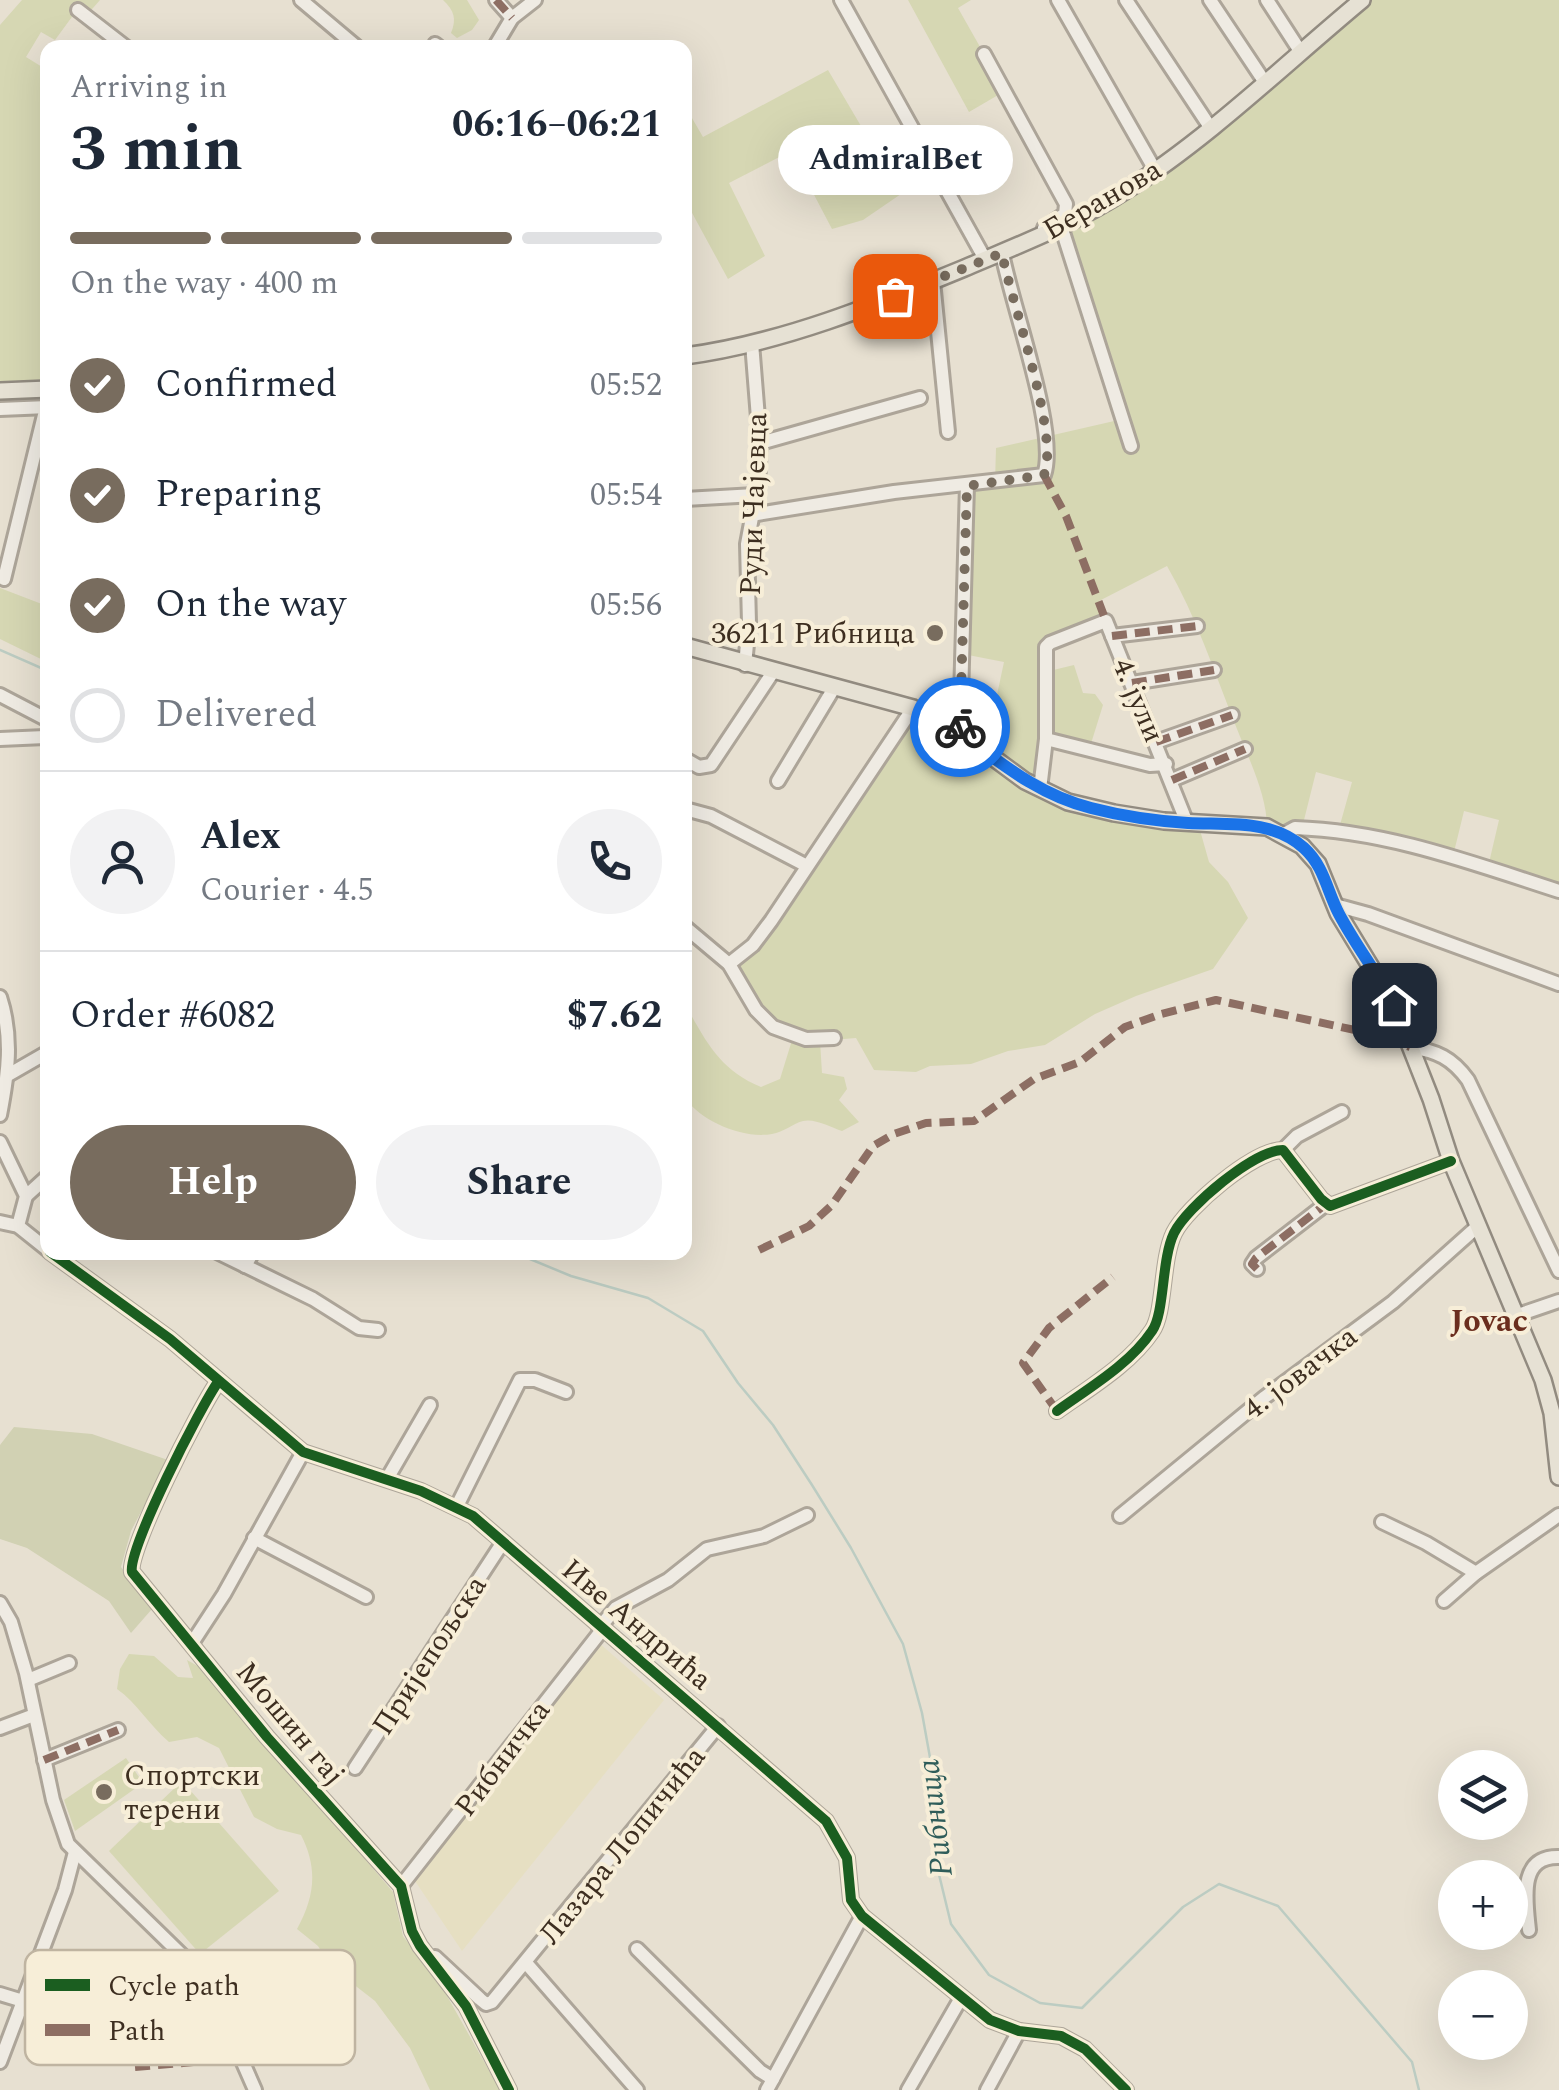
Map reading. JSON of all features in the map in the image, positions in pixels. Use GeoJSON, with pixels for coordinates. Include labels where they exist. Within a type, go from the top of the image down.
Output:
{"type":"FeatureCollection","features":[{"type":"Feature","properties":{"kind":"main road","name":"Беранова"},"geometry":{"type":"LineString","coordinates":[[692,355],[752,344],[933,281],[1061,226],[1155,170],[1362,0]]}},
{"type":"Feature","properties":{"kind":"main road"},"geometry":{"type":"LineString","coordinates":[[0,392],[40,390]]}},
{"type":"Feature","properties":{"kind":"main road"},"geometry":{"type":"LineString","coordinates":[[692,648],[913,708],[960,733],[1040,790],[1090,808],[1186,823],[1258,826],[1284,834],[1314,858],[1335,905],[1394,1005],[1451,1161],[1518,1315],[1551,1406],[1559,1477]]}},
{"type":"Feature","properties":{"kind":"street"},"geometry":{"type":"LineString","coordinates":[[301,0],[348,40]]}},
{"type":"Feature","properties":{"kind":"street"},"geometry":{"type":"LineString","coordinates":[[496,0],[512,18]]}},
{"type":"Feature","properties":{"kind":"street"},"geometry":{"type":"LineString","coordinates":[[499,40],[512,18],[535,0]]}},
{"type":"Feature","properties":{"kind":"street"},"geometry":{"type":"LineString","coordinates":[[841,0],[985,259]]}},
{"type":"Feature","properties":{"kind":"street"},"geometry":{"type":"LineString","coordinates":[[1058,0],[1155,170]]}},
{"type":"Feature","properties":{"kind":"street"},"geometry":{"type":"LineString","coordinates":[[1126,0],[1210,126]]}},
{"type":"Feature","properties":{"kind":"street"},"geometry":{"type":"LineString","coordinates":[[1210,0],[1264,81]]}},
{"type":"Feature","properties":{"kind":"street"},"geometry":{"type":"LineString","coordinates":[[1267,0],[1300,51]]}},
{"type":"Feature","properties":{"kind":"street"},"geometry":{"type":"LineString","coordinates":[[78,10],[116,40]]}},
{"type":"Feature","properties":{"kind":"street"},"geometry":{"type":"LineString","coordinates":[[737,496],[751,513],[1044,475],[1048,457],[1041,412],[1008,251],[1065,214],[1066,204],[984,54]]}},
{"type":"Feature","properties":{"kind":"street"},"geometry":{"type":"LineString","coordinates":[[1061,226],[1131,446]]}},
{"type":"Feature","properties":{"kind":"street"},"geometry":{"type":"LineString","coordinates":[[933,281],[948,432]]}},
{"type":"Feature","properties":{"kind":"street","name":"Руди Чајевца"},"geometry":{"type":"LineString","coordinates":[[745,665],[749,623],[747,544],[760,443],[752,344]]}},
{"type":"Feature","properties":{"kind":"street"},"geometry":{"type":"LineString","coordinates":[[760,443],[920,398]]}},
{"type":"Feature","properties":{"kind":"street"},"geometry":{"type":"LineString","coordinates":[[0,409],[40,407]]}},
{"type":"Feature","properties":{"kind":"street"},"geometry":{"type":"LineString","coordinates":[[4,578],[40,431]]}},
{"type":"Feature","properties":{"kind":"street"},"geometry":{"type":"LineString","coordinates":[[960,733],[967,486]]}},
{"type":"Feature","properties":{"kind":"street"},"geometry":{"type":"LineString","coordinates":[[692,499],[755,495]]}},
{"type":"Feature","properties":{"kind":"street","name":"4. јули"},"geometry":{"type":"LineString","coordinates":[[1040,790],[1046,739],[1046,647],[1106,621],[1166,764],[1186,823]]}},
{"type":"Feature","properties":{"kind":"street","name":"4. јули"},"geometry":{"type":"LineString","coordinates":[[1112,636],[1197,626]]}},
{"type":"Feature","properties":{"kind":"street"},"geometry":{"type":"LineString","coordinates":[[1132,683],[1214,670]]}},
{"type":"Feature","properties":{"kind":"street"},"geometry":{"type":"LineString","coordinates":[[692,763],[704,768],[720,756],[772,672]]}},
{"type":"Feature","properties":{"kind":"street"},"geometry":{"type":"LineString","coordinates":[[778,781],[834,688]]}},
{"type":"Feature","properties":{"kind":"street"},"geometry":{"type":"LineString","coordinates":[[0,695],[40,716]]}},
{"type":"Feature","properties":{"kind":"street"},"geometry":{"type":"LineString","coordinates":[[730,964],[753,945],[913,708]]}},
{"type":"Feature","properties":{"kind":"street"},"geometry":{"type":"LineString","coordinates":[[1156,742],[1232,716]]}},
{"type":"Feature","properties":{"kind":"street"},"geometry":{"type":"LineString","coordinates":[[0,739],[40,736]]}},
{"type":"Feature","properties":{"kind":"street","name":"4. јули"},"geometry":{"type":"LineString","coordinates":[[1046,739],[1150,765],[1166,764]]}},
{"type":"Feature","properties":{"kind":"street"},"geometry":{"type":"LineString","coordinates":[[1172,780],[1245,749]]}},
{"type":"Feature","properties":{"kind":"street"},"geometry":{"type":"LineString","coordinates":[[692,811],[710,816],[807,866]]}},
{"type":"Feature","properties":{"kind":"street"},"geometry":{"type":"LineString","coordinates":[[1284,834],[1295,828],[1379,836],[1559,890]]}},
{"type":"Feature","properties":{"kind":"street"},"geometry":{"type":"LineString","coordinates":[[1335,905],[1559,984]]}},
{"type":"Feature","properties":{"kind":"street"},"geometry":{"type":"LineString","coordinates":[[692,933],[730,964],[756,1010],[773,1026],[806,1039],[834,1038]]}},
{"type":"Feature","properties":{"kind":"street"},"geometry":{"type":"LineString","coordinates":[[0,996],[9,1036],[8,1075],[0,1115]]}},
{"type":"Feature","properties":{"kind":"street"},"geometry":{"type":"LineString","coordinates":[[1410,1047],[1433,1050],[1455,1062],[1468,1080],[1559,1270]]}},
{"type":"Feature","properties":{"kind":"street"},"geometry":{"type":"LineString","coordinates":[[8,1075],[40,1057]]}},
{"type":"Feature","properties":{"kind":"street"},"geometry":{"type":"LineString","coordinates":[[1058,1411],[1102,1378],[1152,1332],[1162,1278],[1178,1229],[1221,1183],[1342,1112]]}},
{"type":"Feature","properties":{"kind":"street"},"geometry":{"type":"LineString","coordinates":[[0,1142],[26,1196]]}},
{"type":"Feature","properties":{"kind":"street"},"geometry":{"type":"LineString","coordinates":[[1283,1150],[1326,1204]]}},
{"type":"Feature","properties":{"kind":"street"},"geometry":{"type":"LineString","coordinates":[[1257,1268],[1252,1264],[1256,1258],[1326,1204],[1349,1201],[1451,1161]]}},
{"type":"Feature","properties":{"kind":"street"},"geometry":{"type":"LineString","coordinates":[[0,1222],[18,1226],[26,1196],[40,1183]]}},
{"type":"Feature","properties":{"kind":"street","name":"Иве Андрића"},"geometry":{"type":"LineString","coordinates":[[18,1226],[40,1244]]}},
{"type":"Feature","properties":{"kind":"street","name":"4. јовачка"},"geometry":{"type":"LineString","coordinates":[[1120,1516],[1265,1397],[1393,1302],[1478,1226]]}},
{"type":"Feature","properties":{"kind":"street","name":"Иве Андрића"},"geometry":{"type":"LineString","coordinates":[[59,1260],[170,1339],[303,1452],[457,1506],[503,1542],[826,1821],[847,1858],[851,1900],[862,1916]]}},
{"type":"Feature","properties":{"kind":"street"},"geometry":{"type":"LineString","coordinates":[[233,1260],[359,1328],[378,1330]]}},
{"type":"Feature","properties":{"kind":"street"},"geometry":{"type":"LineString","coordinates":[[245,1266],[248,1260]]}},
{"type":"Feature","properties":{"kind":"street"},"geometry":{"type":"LineString","coordinates":[[1518,1315],[1559,1300]]}},
{"type":"Feature","properties":{"kind":"street"},"geometry":{"type":"LineString","coordinates":[[457,1506],[520,1380],[535,1380],[566,1392]]}},
{"type":"Feature","properties":{"kind":"street","name":"Мошин гај"},"geometry":{"type":"LineString","coordinates":[[218,1382],[145,1525],[130,1563],[132,1572],[268,1737],[401,1886],[412,1931],[466,2006],[508,2090]]}},
{"type":"Feature","properties":{"kind":"street"},"geometry":{"type":"LineString","coordinates":[[387,1479],[430,1405]]}},
{"type":"Feature","properties":{"kind":"street"},"geometry":{"type":"LineString","coordinates":[[192,1643],[303,1452]]}},
{"type":"Feature","properties":{"kind":"street","name":"Рибничка"},"geometry":{"type":"LineString","coordinates":[[401,1886],[616,1608],[668,1580],[707,1550],[764,1536],[807,1514]]}},
{"type":"Feature","properties":{"kind":"street"},"geometry":{"type":"LineString","coordinates":[[1444,1601],[1476,1573],[1559,1515]]}},
{"type":"Feature","properties":{"kind":"street"},"geometry":{"type":"LineString","coordinates":[[1382,1522],[1476,1573]]}},
{"type":"Feature","properties":{"kind":"street"},"geometry":{"type":"LineString","coordinates":[[254,1538],[366,1598]]}},
{"type":"Feature","properties":{"kind":"street","name":"Пријепољска"},"geometry":{"type":"LineString","coordinates":[[356,1768],[503,1542]]}},
{"type":"Feature","properties":{"kind":"street"},"geometry":{"type":"LineString","coordinates":[[0,1603],[11,1622],[28,1680],[44,1760],[68,1844],[176,1950]]}},
{"type":"Feature","properties":{"kind":"street"},"geometry":{"type":"LineString","coordinates":[[28,1680],[69,1663]]}},
{"type":"Feature","properties":{"kind":"street"},"geometry":{"type":"LineString","coordinates":[[0,1728],[34,1715]]}},
{"type":"Feature","properties":{"kind":"street","name":"Лазара Лопичића"},"geometry":{"type":"LineString","coordinates":[[420,1946],[486,2004],[492,2002],[718,1726]]}},
{"type":"Feature","properties":{"kind":"street"},"geometry":{"type":"LineString","coordinates":[[44,1760],[118,1730]]}},
{"type":"Feature","properties":{"kind":"street"},"geometry":{"type":"LineString","coordinates":[[42,1950],[75,1852]]}},
{"type":"Feature","properties":{"kind":"street"},"geometry":{"type":"LineString","coordinates":[[1529,1930],[1526,1886],[1530,1869],[1540,1859],[1559,1858]]}},
{"type":"Feature","properties":{"kind":"street"},"geometry":{"type":"LineString","coordinates":[[637,1949],[770,2084],[862,1916],[990,2020],[1019,2031],[1061,2036],[1085,2048],[1126,2090]]}},
{"type":"Feature","properties":{"kind":"street","name":"Лазара Лопичића"},"geometry":{"type":"LineString","coordinates":[[526,1964],[637,2090]]}},
{"type":"Feature","properties":{"kind":"street"},"geometry":{"type":"LineString","coordinates":[[0,1994],[23,2001]]}},
{"type":"Feature","properties":{"kind":"street"},"geometry":{"type":"LineString","coordinates":[[0,2062],[25,1996]]}},
{"type":"Feature","properties":{"kind":"street"},"geometry":{"type":"LineString","coordinates":[[908,2090],[961,1998]]}},
{"type":"Feature","properties":{"kind":"street"},"geometry":{"type":"LineString","coordinates":[[987,2090],[1019,2031]]}},
{"type":"Feature","properties":{"kind":"street"},"geometry":{"type":"LineString","coordinates":[[244,2065],[255,2090]]}},
{"type":"Feature","properties":{"kind":"shaded area"},"geometry":{"type":"Polygon","coordinates":[[[598,1642],[664,1700],[462,1951],[413,1878],[598,1642]]]}},
{"type":"Feature","properties":{"kind":"green space"},"geometry":{"type":"Polygon","coordinates":[[[22,0],[100,0],[86,16],[77,10],[55,40],[41,32],[26,57],[40,66],[40,389],[0,391],[0,25],[22,0]]]}},
{"type":"Feature","properties":{"kind":"green space"},"geometry":{"type":"Polygon","coordinates":[[[443,0],[467,0],[479,20],[472,30],[457,38],[451,33],[453,15],[443,0]]]}},
{"type":"Feature","properties":{"kind":"green space"},"geometry":{"type":"Polygon","coordinates":[[[908,0],[971,0],[958,8],[1005,91],[969,112],[908,0]]]}},
{"type":"Feature","properties":{"kind":"green space"},"geometry":{"type":"Polygon","coordinates":[[[1362,0],[1559,0],[1559,891],[1488,867],[1499,820],[1464,811],[1453,856],[1338,832],[1352,782],[1316,772],[1302,828],[1267,827],[1256,775],[1196,624],[1167,566],[1099,601],[1106,621],[1050,643],[1045,672],[1074,665],[1083,693],[1095,694],[1103,705],[1089,750],[1046,739],[1040,789],[1068,802],[1198,823],[1209,862],[1228,882],[1248,918],[1213,969],[1095,1014],[1045,1045],[1008,1051],[971,1064],[930,1066],[916,1072],[874,1070],[856,1038],[820,1041],[822,1073],[844,1077],[847,1089],[839,1100],[859,1122],[842,1131],[807,1120],[761,1135],[736,1131],[712,1121],[692,1107],[692,1016],[707,1042],[735,1072],[761,1087],[780,1079],[793,1037],[773,1027],[729,964],[744,954],[913,708],[985,751],[1004,662],[963,654],[967,485],[995,482],[996,448],[1123,419],[1061,226],[1123,193],[1362,0]]]}},
{"type":"Feature","properties":{"kind":"green space"},"geometry":{"type":"Polygon","coordinates":[[[828,70],[901,194],[863,220],[832,229],[791,151],[729,183],[765,256],[728,279],[692,213],[692,118],[703,137],[828,70]]]}},
{"type":"Feature","properties":{"kind":"green space"},"geometry":{"type":"Polygon","coordinates":[[[0,588],[40,603],[40,659],[0,639],[0,588]]]}},
{"type":"Feature","properties":{"kind":"green space"},"geometry":{"type":"Polygon","coordinates":[[[14,1427],[92,1434],[168,1460],[131,1531],[121,1567],[152,1609],[131,1633],[109,1601],[27,1548],[0,1539],[0,1445],[14,1427]]]}},
{"type":"Feature","properties":{"kind":"green space"},"geometry":{"type":"Polygon","coordinates":[[[129,1654],[154,1656],[178,1677],[193,1678],[187,1660],[203,1669],[393,1892],[403,1936],[442,1987],[500,2090],[430,2090],[410,2048],[375,2001],[355,1985],[355,1950],[320,1950],[297,1929],[308,1905],[312,1882],[310,1859],[301,1835],[254,1817],[219,1748],[197,1737],[169,1742],[117,1689],[120,1669],[129,1654]]]}},
{"type":"Feature","properties":{"kind":"green space","name":"Спортски терени"},"geometry":{"type":"Polygon","coordinates":[[[126,1758],[143,1783],[75,1831],[64,1800],[126,1758]]]}},
{"type":"Feature","properties":{"kind":"green space"},"geometry":{"type":"Polygon","coordinates":[[[182,1781],[279,1891],[205,1950],[196,1950],[109,1851],[182,1781]]]}},
{"type":"Feature","properties":{"kind":"waterway","name":"Рибница"},"geometry":{"type":"LineString","coordinates":[[0,650],[40,668]]}},
{"type":"Feature","properties":{"kind":"waterway","name":"Рибница"},"geometry":{"type":"LineString","coordinates":[[532,1260],[571,1276],[648,1298],[703,1331],[812,1485],[903,1644],[922,1713],[938,1802],[936,1862],[951,1924],[989,1975],[1040,2003],[1082,2008],[1183,1907],[1219,1884],[1278,1906],[1412,2062],[1419,2090]]}},
{"type":"Feature","properties":{"kind":"marked path"},"geometry":{"type":"LineString","coordinates":[[496,0],[512,18]]}},
{"type":"Feature","properties":{"kind":"marked path"},"geometry":{"type":"LineString","coordinates":[[1044,475],[1066,516],[1106,621]]}},
{"type":"Feature","properties":{"kind":"marked path"},"geometry":{"type":"LineString","coordinates":[[1112,636],[1197,626]]}},
{"type":"Feature","properties":{"kind":"marked path"},"geometry":{"type":"LineString","coordinates":[[1132,683],[1214,670]]}},
{"type":"Feature","properties":{"kind":"marked path"},"geometry":{"type":"LineString","coordinates":[[1156,742],[1232,715]]}},
{"type":"Feature","properties":{"kind":"marked path"},"geometry":{"type":"LineString","coordinates":[[1172,780],[1245,749]]}},
{"type":"Feature","properties":{"kind":"marked path"},"geometry":{"type":"LineString","coordinates":[[759,1250],[809,1226],[832,1205],[873,1146],[926,1123],[974,1121],[1034,1079],[1080,1062],[1125,1027],[1161,1014],[1216,1000],[1355,1030],[1410,1047]]}},
{"type":"Feature","properties":{"kind":"marked path"},"geometry":{"type":"LineString","coordinates":[[1257,1269],[1252,1264],[1256,1258],[1326,1204]]}},
{"type":"Feature","properties":{"kind":"marked path"},"geometry":{"type":"LineString","coordinates":[[1057,1411],[1023,1363],[1049,1328],[1113,1277]]}},
{"type":"Feature","properties":{"kind":"marked path"},"geometry":{"type":"LineString","coordinates":[[44,1760],[118,1730]]}},
{"type":"Feature","properties":{"kind":"marked path"},"geometry":{"type":"LineString","coordinates":[[135,2067],[159,2065]]}},
{"type":"Feature","properties":{"kind":"cycle path"},"geometry":{"type":"LineString","coordinates":[[1057,1411],[1121,1365],[1143,1343],[1156,1323],[1174,1233],[1192,1209],[1239,1169],[1283,1150],[1330,1206],[1451,1161]]}},
{"type":"Feature","properties":{"kind":"cycle path"},"geometry":{"type":"LineString","coordinates":[[61,1260],[170,1339],[303,1452],[421,1491],[473,1516],[826,1821],[847,1858],[851,1900],[862,1916],[990,2020],[1019,2031],[1061,2036],[1085,2049],[1126,2090]]}},
{"type":"Feature","properties":{"kind":"cycle path"},"geometry":{"type":"LineString","coordinates":[[218,1382],[153,1509],[132,1572],[267,1737],[401,1886],[412,1931],[466,2006],[509,2090]]}},
{"type":"Feature","properties":{"kind":"way so far"},"geometry":{"type":"LineString","coordinates":[[895,296],[1002,253],[1030,358],[1048,457],[1044,475],[967,486],[960,727]]}},
{"type":"Feature","properties":{"kind":"place","name":"AdmiralBet"},"geometry":{"type":"Point","coordinates":[895,296]}},
{"type":"Feature","properties":{"kind":"place","name":"36211 Рибница"},"geometry":{"type":"Point","coordinates":[935,633]}},
{"type":"Feature","properties":{"kind":"place","name":"Спортски терени"},"geometry":{"type":"Point","coordinates":[104,1792]}},
{"type":"Feature","properties":{"kind":"district","name":"Jovac"},"geometry":{"type":"Point","coordinates":[1489,1320]}},
{"type":"Feature","properties":{"kind":"route"},"geometry":{"type":"LineString","coordinates":[[960,727],[960,733],[1009,770],[1068,802],[1114,814],[1258,826],[1297,842],[1318,864],[1338,913],[1394,1005]]}}]}
